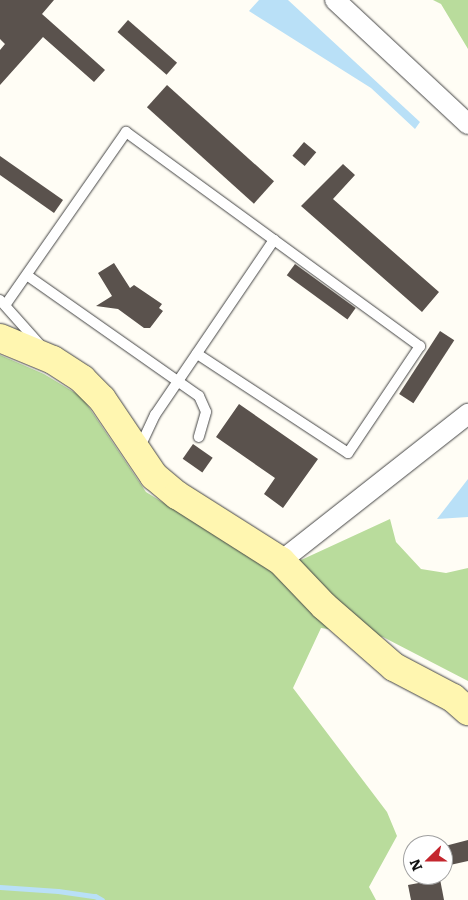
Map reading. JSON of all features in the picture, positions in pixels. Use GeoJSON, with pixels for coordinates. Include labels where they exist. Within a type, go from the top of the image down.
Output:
{"type":"FeatureCollection","features":[{"type":"Feature","properties":{"kind":"street"},"geometry":{"type":"LineString","coordinates":[[334,0],[468,124]]}},
{"type":"Feature","properties":{"kind":"street"},"geometry":{"type":"LineString","coordinates":[[0,338],[53,360],[82,379],[102,399],[154,476],[177,495],[281,561],[324,606],[394,668],[453,698],[468,711]]}},
{"type":"Feature","properties":{"kind":"street"},"geometry":{"type":"LineString","coordinates":[[281,561],[468,414]]}},
{"type":"Feature","properties":{"kind":"lane"},"geometry":{"type":"LineString","coordinates":[[53,360],[3,302],[28,276],[126,132],[420,346],[348,453],[197,354]]}},
{"type":"Feature","properties":{"kind":"lane"},"geometry":{"type":"LineString","coordinates":[[138,452],[155,415],[274,240]]}},
{"type":"Feature","properties":{"kind":"lane"},"geometry":{"type":"LineString","coordinates":[[28,276],[199,396],[206,412],[199,437]]}},
{"type":"Feature","properties":{"kind":"green space"},"geometry":{"type":"Polygon","coordinates":[[[433,0],[468,0],[468,49],[441,4],[433,0]]]}},
{"type":"Feature","properties":{"kind":"green space"},"geometry":{"type":"Polygon","coordinates":[[[0,355],[44,374],[82,397],[146,492],[275,572],[390,519],[396,542],[421,569],[446,573],[468,568],[468,681],[383,637],[321,628],[293,688],[387,812],[397,836],[369,887],[376,900],[0,900],[0,355]]]}},
{"type":"Feature","properties":{"kind":"water"},"geometry":{"type":"Polygon","coordinates":[[[259,0],[288,0],[420,122],[415,129],[371,88],[249,11],[259,0]]]}},
{"type":"Feature","properties":{"kind":"water"},"geometry":{"type":"Polygon","coordinates":[[[468,479],[468,517],[437,519],[468,479]]]}},
{"type":"Feature","properties":{"kind":"building"},"geometry":{"type":"Polygon","coordinates":[[[0,0],[54,0],[42,14],[105,70],[94,82],[43,37],[0,85],[0,50],[5,44],[0,39],[0,0]]]}},
{"type":"Feature","properties":{"kind":"building"},"geometry":{"type":"Polygon","coordinates":[[[128,20],[177,63],[167,75],[118,32],[128,20]]]}},
{"type":"Feature","properties":{"kind":"building"},"geometry":{"type":"Polygon","coordinates":[[[167,85],[274,181],[254,204],[147,107],[167,85]]]}},
{"type":"Feature","properties":{"kind":"building"},"geometry":{"type":"Polygon","coordinates":[[[304,142],[316,152],[305,166],[292,156],[304,142]]]}},
{"type":"Feature","properties":{"kind":"building"},"geometry":{"type":"Polygon","coordinates":[[[0,156],[63,200],[54,213],[0,175],[0,156]]]}},
{"type":"Feature","properties":{"kind":"building"},"geometry":{"type":"Polygon","coordinates":[[[343,164],[355,175],[333,199],[439,292],[422,312],[301,206],[343,164]]]}},
{"type":"Feature","properties":{"kind":"building"},"geometry":{"type":"Polygon","coordinates":[[[114,263],[130,288],[134,285],[162,304],[159,308],[163,311],[150,328],[144,328],[118,309],[96,306],[112,296],[98,273],[114,263]]]}},
{"type":"Feature","properties":{"kind":"building"},"geometry":{"type":"Polygon","coordinates":[[[295,264],[356,308],[347,319],[287,275],[295,264]]]}},
{"type":"Feature","properties":{"kind":"building"},"geometry":{"type":"Polygon","coordinates":[[[440,331],[454,340],[413,403],[399,394],[440,331]]]}},
{"type":"Feature","properties":{"kind":"building"},"geometry":{"type":"Polygon","coordinates":[[[239,404],[318,459],[283,508],[264,494],[275,478],[216,437],[239,404]]]}},
{"type":"Feature","properties":{"kind":"building"},"geometry":{"type":"Polygon","coordinates":[[[193,444],[213,458],[202,473],[183,459],[193,444]]]}},
{"type":"Feature","properties":{"kind":"building"},"geometry":{"type":"Polygon","coordinates":[[[468,840],[468,861],[453,864],[453,844],[468,840]]]}},
{"type":"Feature","properties":{"kind":"building"},"geometry":{"type":"Polygon","coordinates":[[[408,885],[441,885],[444,900],[411,900],[408,885]]]}},
{"type":"Feature","properties":{"kind":"waterway"},"geometry":{"type":"LineString","coordinates":[[0,887],[58,891],[95,896],[102,900]]}}]}
